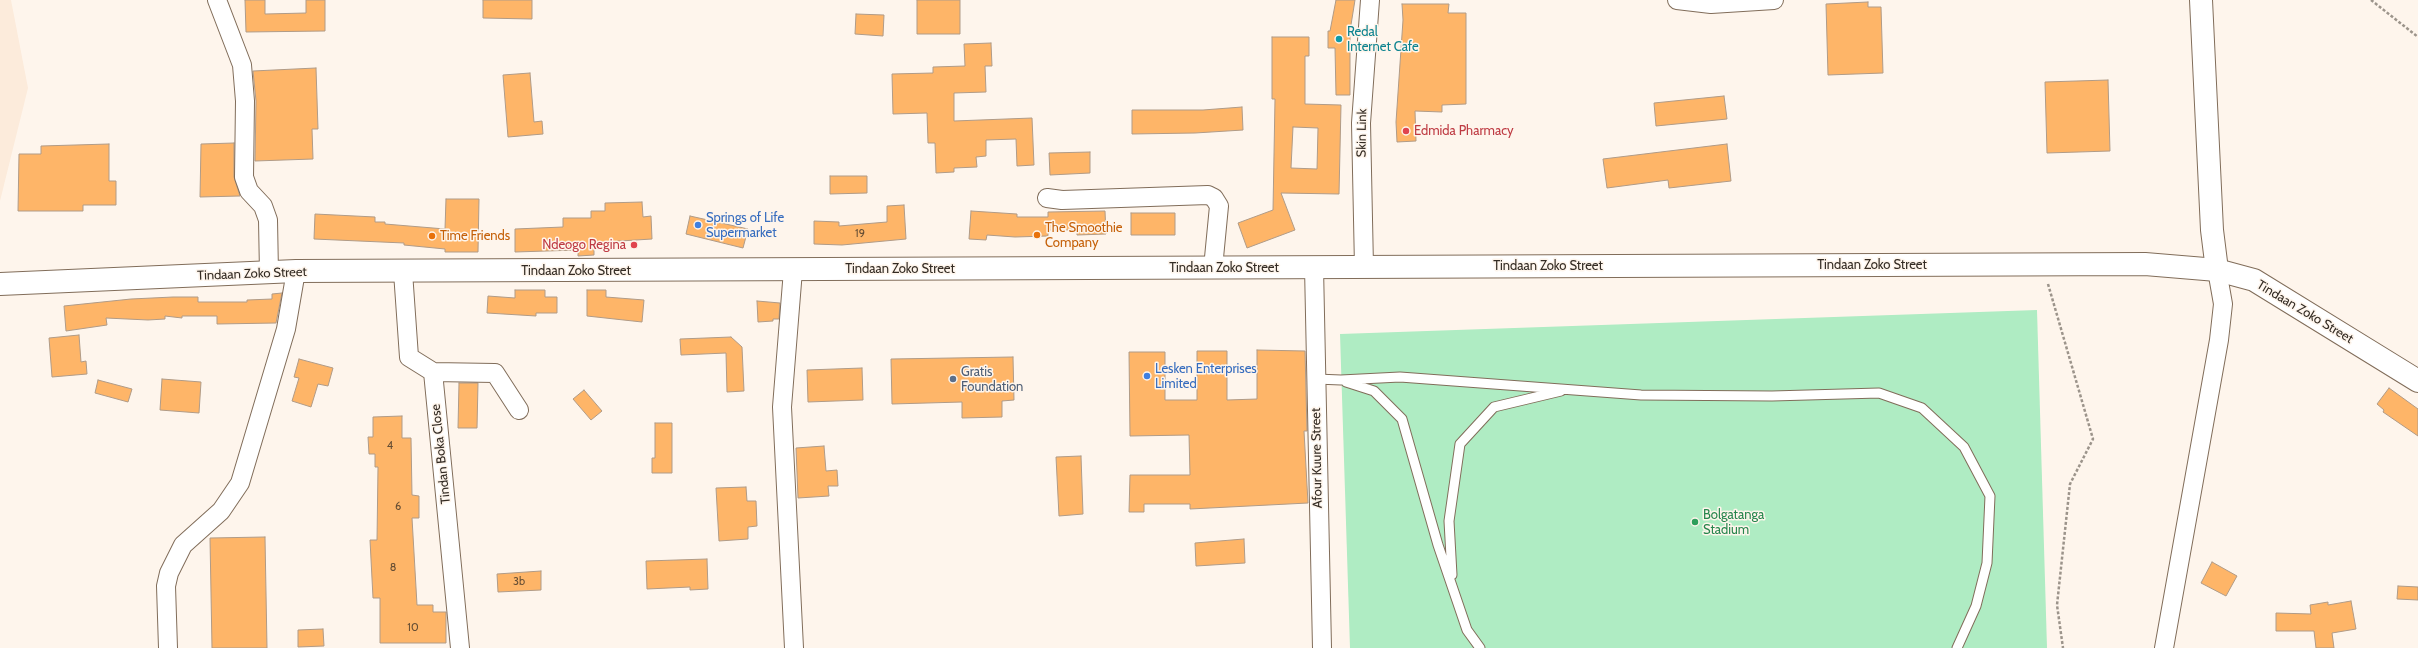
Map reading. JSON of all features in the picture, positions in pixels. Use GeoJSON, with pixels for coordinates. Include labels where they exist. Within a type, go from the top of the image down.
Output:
{"type":"FeatureCollection","features":[{"type":"Feature","properties":{"kind":"main road"},"geometry":{"type":"LineString","coordinates":[[2201,0],[2212,230],[2217,270]]}},
{"type":"Feature","properties":{"kind":"main road","name":"Tindaan Zoko Street"},"geometry":{"type":"LineString","coordinates":[[0,284],[296,271],[403,272],[2145,264],[2217,270],[2254,280],[2418,381]]}},
{"type":"Feature","properties":{"kind":"street"},"geometry":{"type":"LineString","coordinates":[[218,0],[242,65],[245,101],[244,176],[249,191],[263,206],[268,220],[269,273]]}},
{"type":"Feature","properties":{"kind":"street","name":"Skin Link"},"geometry":{"type":"LineString","coordinates":[[1364,267],[1361,123],[1370,0]]}},
{"type":"Feature","properties":{"kind":"street"},"geometry":{"type":"LineString","coordinates":[[1677,0],[1711,4],[1774,0]]}},
{"type":"Feature","properties":{"kind":"street"},"geometry":{"type":"LineString","coordinates":[[1047,198],[1062,200],[1208,195],[1214,198],[1218,206],[1214,268]]}},
{"type":"Feature","properties":{"kind":"street","name":"Afour Kuure Street"},"geometry":{"type":"LineString","coordinates":[[1314,267],[1322,648]]}},
{"type":"Feature","properties":{"kind":"street"},"geometry":{"type":"LineString","coordinates":[[793,270],[782,406],[794,648]]}},
{"type":"Feature","properties":{"kind":"street"},"geometry":{"type":"LineString","coordinates":[[2164,648],[2219,340],[2223,304],[2217,270]]}},
{"type":"Feature","properties":{"kind":"street"},"geometry":{"type":"LineString","coordinates":[[168,648],[166,586],[169,573],[183,546],[221,511],[240,483],[286,329],[296,271]]}},
{"type":"Feature","properties":{"kind":"street"},"geometry":{"type":"LineString","coordinates":[[403,272],[409,357],[433,372],[495,373],[519,410]]}},
{"type":"Feature","properties":{"kind":"street","name":"Tindan Boka Close"},"geometry":{"type":"LineString","coordinates":[[433,372],[460,648]]}},
{"type":"Feature","properties":{"kind":"lane"},"geometry":{"type":"LineString","coordinates":[[1316,379],[1341,380],[1400,377],[1641,395],[1695,396],[1879,393],[1922,408],[1964,447],[1990,496],[1987,563],[1976,606],[1957,648]]}},
{"type":"Feature","properties":{"kind":"lane"},"geometry":{"type":"LineString","coordinates":[[1341,380],[1374,391],[1402,419],[1438,545],[1467,630],[1480,648]]}},
{"type":"Feature","properties":{"kind":"lane"},"geometry":{"type":"LineString","coordinates":[[1453,586],[1449,521],[1460,444],[1494,407],[1571,389]]}},
{"type":"Feature","properties":{"kind":"path"},"geometry":{"type":"LineString","coordinates":[[2371,0],[2418,37]]}},
{"type":"Feature","properties":{"kind":"path"},"geometry":{"type":"LineString","coordinates":[[2042,264],[2093,439],[2070,484],[2057,605],[2063,648]]}},
{"type":"Feature","properties":{"kind":"shaded area"},"geometry":{"type":"Polygon","coordinates":[[[0,0],[11,0],[28,88],[0,201],[0,0]]]}},
{"type":"Feature","properties":{"kind":"green space","name":"Bolgatanga Stadium"},"geometry":{"type":"Polygon","coordinates":[[[2037,310],[2047,648],[1350,648],[1340,334],[2037,310]]]}},
{"type":"Feature","properties":{"kind":"building"},"geometry":{"type":"Polygon","coordinates":[[[245,0],[265,0],[265,14],[306,13],[306,0],[325,0],[325,31],[246,32],[245,0]]]}},
{"type":"Feature","properties":{"kind":"building"},"geometry":{"type":"Polygon","coordinates":[[[483,0],[532,0],[532,19],[483,18],[483,0]]]}},
{"type":"Feature","properties":{"kind":"building"},"geometry":{"type":"Polygon","coordinates":[[[917,0],[960,0],[960,34],[917,34],[917,0]]]}},
{"type":"Feature","properties":{"kind":"building"},"geometry":{"type":"Polygon","coordinates":[[[1336,0],[1355,0],[1350,31],[1350,95],[1336,95],[1335,48],[1328,48],[1328,31],[1330,31],[1336,0]]]}},
{"type":"Feature","properties":{"kind":"building"},"geometry":{"type":"Polygon","coordinates":[[[1868,2],[1868,7],[1881,7],[1883,73],[1828,75],[1826,4],[1868,2]]]}},
{"type":"Feature","properties":{"kind":"building"},"geometry":{"type":"Polygon","coordinates":[[[1402,4],[1449,4],[1448,13],[1466,13],[1466,104],[1442,105],[1442,112],[1415,111],[1416,141],[1397,142],[1396,122],[1403,20],[1402,4]]]}},
{"type":"Feature","properties":{"kind":"building"},"geometry":{"type":"Polygon","coordinates":[[[856,14],[884,15],[883,36],[855,34],[856,14]]]}},
{"type":"Feature","properties":{"kind":"building"},"geometry":{"type":"Polygon","coordinates":[[[1272,37],[1309,37],[1309,56],[1305,56],[1305,104],[1341,105],[1339,194],[1281,193],[1295,230],[1247,248],[1238,223],[1273,210],[1275,99],[1272,99],[1272,37]],[[1293,127],[1291,168],[1317,169],[1318,128],[1293,127]]]}},
{"type":"Feature","properties":{"kind":"building"},"geometry":{"type":"Polygon","coordinates":[[[991,43],[992,66],[985,66],[986,92],[954,93],[954,121],[1032,118],[1034,165],[1017,166],[1016,139],[986,140],[986,156],[976,157],[977,167],[954,168],[954,172],[936,173],[935,143],[928,143],[927,113],[893,114],[892,74],[933,73],[933,67],[965,66],[964,44],[991,43]]]}},
{"type":"Feature","properties":{"kind":"building"},"geometry":{"type":"Polygon","coordinates":[[[316,68],[318,129],[312,129],[313,159],[255,161],[256,101],[253,71],[316,68]]]}},
{"type":"Feature","properties":{"kind":"building"},"geometry":{"type":"Polygon","coordinates":[[[530,73],[534,122],[542,121],[543,134],[508,137],[503,75],[530,73]]]}},
{"type":"Feature","properties":{"kind":"building"},"geometry":{"type":"Polygon","coordinates":[[[2108,80],[2110,151],[2047,153],[2045,82],[2108,80]]]}},
{"type":"Feature","properties":{"kind":"building"},"geometry":{"type":"Polygon","coordinates":[[[1724,96],[1727,119],[1656,126],[1654,103],[1724,96]]]}},
{"type":"Feature","properties":{"kind":"building"},"geometry":{"type":"Polygon","coordinates":[[[1242,107],[1243,130],[1195,133],[1132,134],[1132,110],[1203,110],[1242,107]]]}},
{"type":"Feature","properties":{"kind":"building"},"geometry":{"type":"Polygon","coordinates":[[[234,143],[234,177],[240,196],[200,197],[201,144],[234,143]]]}},
{"type":"Feature","properties":{"kind":"building"},"geometry":{"type":"Polygon","coordinates":[[[109,144],[109,181],[116,181],[116,205],[83,205],[83,211],[18,211],[19,154],[41,154],[41,146],[109,144]]]}},
{"type":"Feature","properties":{"kind":"building"},"geometry":{"type":"Polygon","coordinates":[[[1727,144],[1731,181],[1669,188],[1668,180],[1607,188],[1603,159],[1727,144]]]}},
{"type":"Feature","properties":{"kind":"building"},"geometry":{"type":"Polygon","coordinates":[[[1090,152],[1090,173],[1050,175],[1049,153],[1090,152]]]}},
{"type":"Feature","properties":{"kind":"building"},"geometry":{"type":"Polygon","coordinates":[[[830,176],[867,176],[867,193],[830,194],[830,176]]]}},
{"type":"Feature","properties":{"kind":"building"},"geometry":{"type":"Polygon","coordinates":[[[446,199],[479,199],[478,252],[445,252],[445,249],[404,245],[404,243],[314,239],[315,214],[375,217],[375,222],[385,222],[385,224],[445,229],[446,199]]]}},
{"type":"Feature","properties":{"kind":"building"},"geometry":{"type":"Polygon","coordinates":[[[642,202],[643,217],[651,216],[652,239],[604,242],[604,247],[594,248],[594,255],[578,256],[578,250],[515,252],[515,229],[563,227],[563,218],[591,218],[591,211],[605,211],[605,203],[642,202]]]}},
{"type":"Feature","properties":{"kind":"building"},"geometry":{"type":"Polygon","coordinates":[[[904,205],[906,239],[842,245],[814,244],[814,221],[839,222],[839,226],[887,222],[887,206],[904,205]]]}},
{"type":"Feature","properties":{"kind":"building"},"geometry":{"type":"Polygon","coordinates":[[[971,211],[1017,214],[1017,217],[1048,217],[1048,212],[1105,211],[1106,234],[1077,235],[1077,230],[1048,230],[1048,236],[1015,237],[987,235],[986,240],[969,239],[971,211]]]}},
{"type":"Feature","properties":{"kind":"building"},"geometry":{"type":"Polygon","coordinates":[[[1131,213],[1175,213],[1175,235],[1131,235],[1131,213]]]}},
{"type":"Feature","properties":{"kind":"building"},"geometry":{"type":"Polygon","coordinates":[[[690,216],[748,229],[743,248],[686,234],[690,216]]]}},
{"type":"Feature","properties":{"kind":"building"},"geometry":{"type":"Polygon","coordinates":[[[515,290],[545,290],[545,297],[557,297],[557,313],[536,313],[536,316],[487,313],[488,296],[515,298],[515,290]]]}},
{"type":"Feature","properties":{"kind":"building"},"geometry":{"type":"Polygon","coordinates":[[[587,290],[606,290],[606,297],[644,300],[642,322],[587,316],[587,290]]]}},
{"type":"Feature","properties":{"kind":"building"},"geometry":{"type":"Polygon","coordinates":[[[282,293],[276,323],[217,324],[217,316],[182,316],[182,318],[165,316],[165,319],[148,320],[106,318],[107,325],[66,331],[64,306],[131,299],[173,297],[198,297],[198,302],[247,302],[247,300],[272,299],[272,294],[282,293]]]}},
{"type":"Feature","properties":{"kind":"building"},"geometry":{"type":"Polygon","coordinates":[[[757,301],[780,303],[779,319],[758,322],[757,301]]]}},
{"type":"Feature","properties":{"kind":"building"},"geometry":{"type":"Polygon","coordinates":[[[79,335],[81,362],[86,361],[87,374],[52,377],[49,338],[79,335]]]}},
{"type":"Feature","properties":{"kind":"building"},"geometry":{"type":"Polygon","coordinates":[[[731,337],[742,347],[744,391],[727,392],[726,353],[681,355],[680,339],[731,337]]]}},
{"type":"Feature","properties":{"kind":"building"},"geometry":{"type":"Polygon","coordinates":[[[1257,350],[1305,351],[1307,431],[1304,431],[1308,503],[1190,509],[1190,504],[1144,504],[1144,512],[1129,512],[1130,475],[1190,475],[1189,435],[1130,436],[1129,352],[1165,352],[1165,400],[1197,400],[1197,351],[1227,351],[1227,400],[1257,399],[1257,350]]]}},
{"type":"Feature","properties":{"kind":"building","name":"Gratis Foundation"},"geometry":{"type":"Polygon","coordinates":[[[1013,357],[1014,400],[1002,401],[1002,417],[962,418],[962,402],[892,404],[891,359],[1013,357]]]}},
{"type":"Feature","properties":{"kind":"building"},"geometry":{"type":"Polygon","coordinates":[[[299,359],[333,368],[328,386],[318,384],[311,407],[292,401],[299,378],[294,377],[299,359]]]}},
{"type":"Feature","properties":{"kind":"building"},"geometry":{"type":"Polygon","coordinates":[[[862,368],[863,400],[808,402],[807,370],[862,368]]]}},
{"type":"Feature","properties":{"kind":"building"},"geometry":{"type":"Polygon","coordinates":[[[162,379],[201,382],[199,413],[160,410],[162,379]]]}},
{"type":"Feature","properties":{"kind":"building"},"geometry":{"type":"Polygon","coordinates":[[[98,380],[132,389],[128,402],[95,393],[98,380]]]}},
{"type":"Feature","properties":{"kind":"building"},"geometry":{"type":"Polygon","coordinates":[[[459,383],[478,383],[477,428],[458,428],[459,383]]]}},
{"type":"Feature","properties":{"kind":"building"},"geometry":{"type":"Polygon","coordinates":[[[2389,388],[2418,409],[2418,436],[2383,412],[2384,410],[2377,404],[2389,388]]]}},
{"type":"Feature","properties":{"kind":"building"},"geometry":{"type":"Polygon","coordinates":[[[584,390],[602,411],[591,420],[573,399],[584,390]]]}},
{"type":"Feature","properties":{"kind":"building"},"geometry":{"type":"Polygon","coordinates":[[[402,416],[402,438],[411,438],[412,495],[419,496],[419,518],[412,518],[417,605],[433,605],[433,612],[446,612],[446,643],[380,643],[380,598],[373,598],[370,540],[377,540],[378,467],[375,467],[375,454],[369,454],[368,437],[373,437],[373,417],[402,416]]]}},
{"type":"Feature","properties":{"kind":"building"},"geometry":{"type":"Polygon","coordinates":[[[655,423],[672,423],[672,473],[652,473],[652,458],[655,458],[655,423]]]}},
{"type":"Feature","properties":{"kind":"building"},"geometry":{"type":"Polygon","coordinates":[[[824,446],[826,471],[837,470],[838,486],[828,486],[829,496],[798,498],[796,448],[824,446]]]}},
{"type":"Feature","properties":{"kind":"building"},"geometry":{"type":"Polygon","coordinates":[[[1081,456],[1083,514],[1059,516],[1056,457],[1081,456]]]}},
{"type":"Feature","properties":{"kind":"building"},"geometry":{"type":"Polygon","coordinates":[[[746,487],[747,501],[756,501],[757,526],[748,527],[748,539],[719,541],[716,488],[746,487]]]}},
{"type":"Feature","properties":{"kind":"building"},"geometry":{"type":"Polygon","coordinates":[[[265,537],[267,648],[212,648],[210,538],[265,537]]]}},
{"type":"Feature","properties":{"kind":"building"},"geometry":{"type":"Polygon","coordinates":[[[1244,539],[1245,563],[1196,566],[1195,543],[1244,539]]]}},
{"type":"Feature","properties":{"kind":"building"},"geometry":{"type":"Polygon","coordinates":[[[707,559],[708,589],[690,590],[690,587],[647,589],[646,561],[707,559]]]}},
{"type":"Feature","properties":{"kind":"building"},"geometry":{"type":"Polygon","coordinates":[[[2212,562],[2237,576],[2226,596],[2201,583],[2212,562]]]}},
{"type":"Feature","properties":{"kind":"building"},"geometry":{"type":"Polygon","coordinates":[[[541,571],[541,590],[498,592],[497,574],[541,571]]]}},
{"type":"Feature","properties":{"kind":"building"},"geometry":{"type":"Polygon","coordinates":[[[2398,586],[2418,587],[2418,600],[2397,599],[2398,586]]]}},
{"type":"Feature","properties":{"kind":"building"},"geometry":{"type":"Polygon","coordinates":[[[2351,601],[2356,629],[2332,633],[2334,648],[2316,648],[2314,631],[2276,631],[2276,613],[2311,614],[2310,605],[2328,602],[2328,605],[2351,601]]]}},
{"type":"Feature","properties":{"kind":"building"},"geometry":{"type":"Polygon","coordinates":[[[323,629],[324,646],[298,647],[298,630],[323,629]]]}},
{"type":"Feature","properties":{"kind":"place","name":"Redal Internet Cafe"},"geometry":{"type":"Point","coordinates":[1339,39]}},
{"type":"Feature","properties":{"kind":"place","name":"Edmida Pharmacy"},"geometry":{"type":"Point","coordinates":[1406,131]}},
{"type":"Feature","properties":{"kind":"place","name":"Springs of Life Supermarket"},"geometry":{"type":"Point","coordinates":[698,225]}},
{"type":"Feature","properties":{"kind":"place","name":"The Smoothie Company"},"geometry":{"type":"Point","coordinates":[1037,235]}},
{"type":"Feature","properties":{"kind":"place","name":"Time Friends"},"geometry":{"type":"Point","coordinates":[432,236]}},
{"type":"Feature","properties":{"kind":"place","name":"Ndeogo Regina"},"geometry":{"type":"Point","coordinates":[634,245]}},
{"type":"Feature","properties":{"kind":"place","name":"Lesken Enterprises Limited"},"geometry":{"type":"Point","coordinates":[1147,376]}},
{"type":"Feature","properties":{"kind":"place","name":"Gratis Foundation"},"geometry":{"type":"Point","coordinates":[953,379]}},
{"type":"Feature","properties":{"kind":"place","name":"Bolgatanga Stadium"},"geometry":{"type":"Point","coordinates":[1695,522]}}]}
